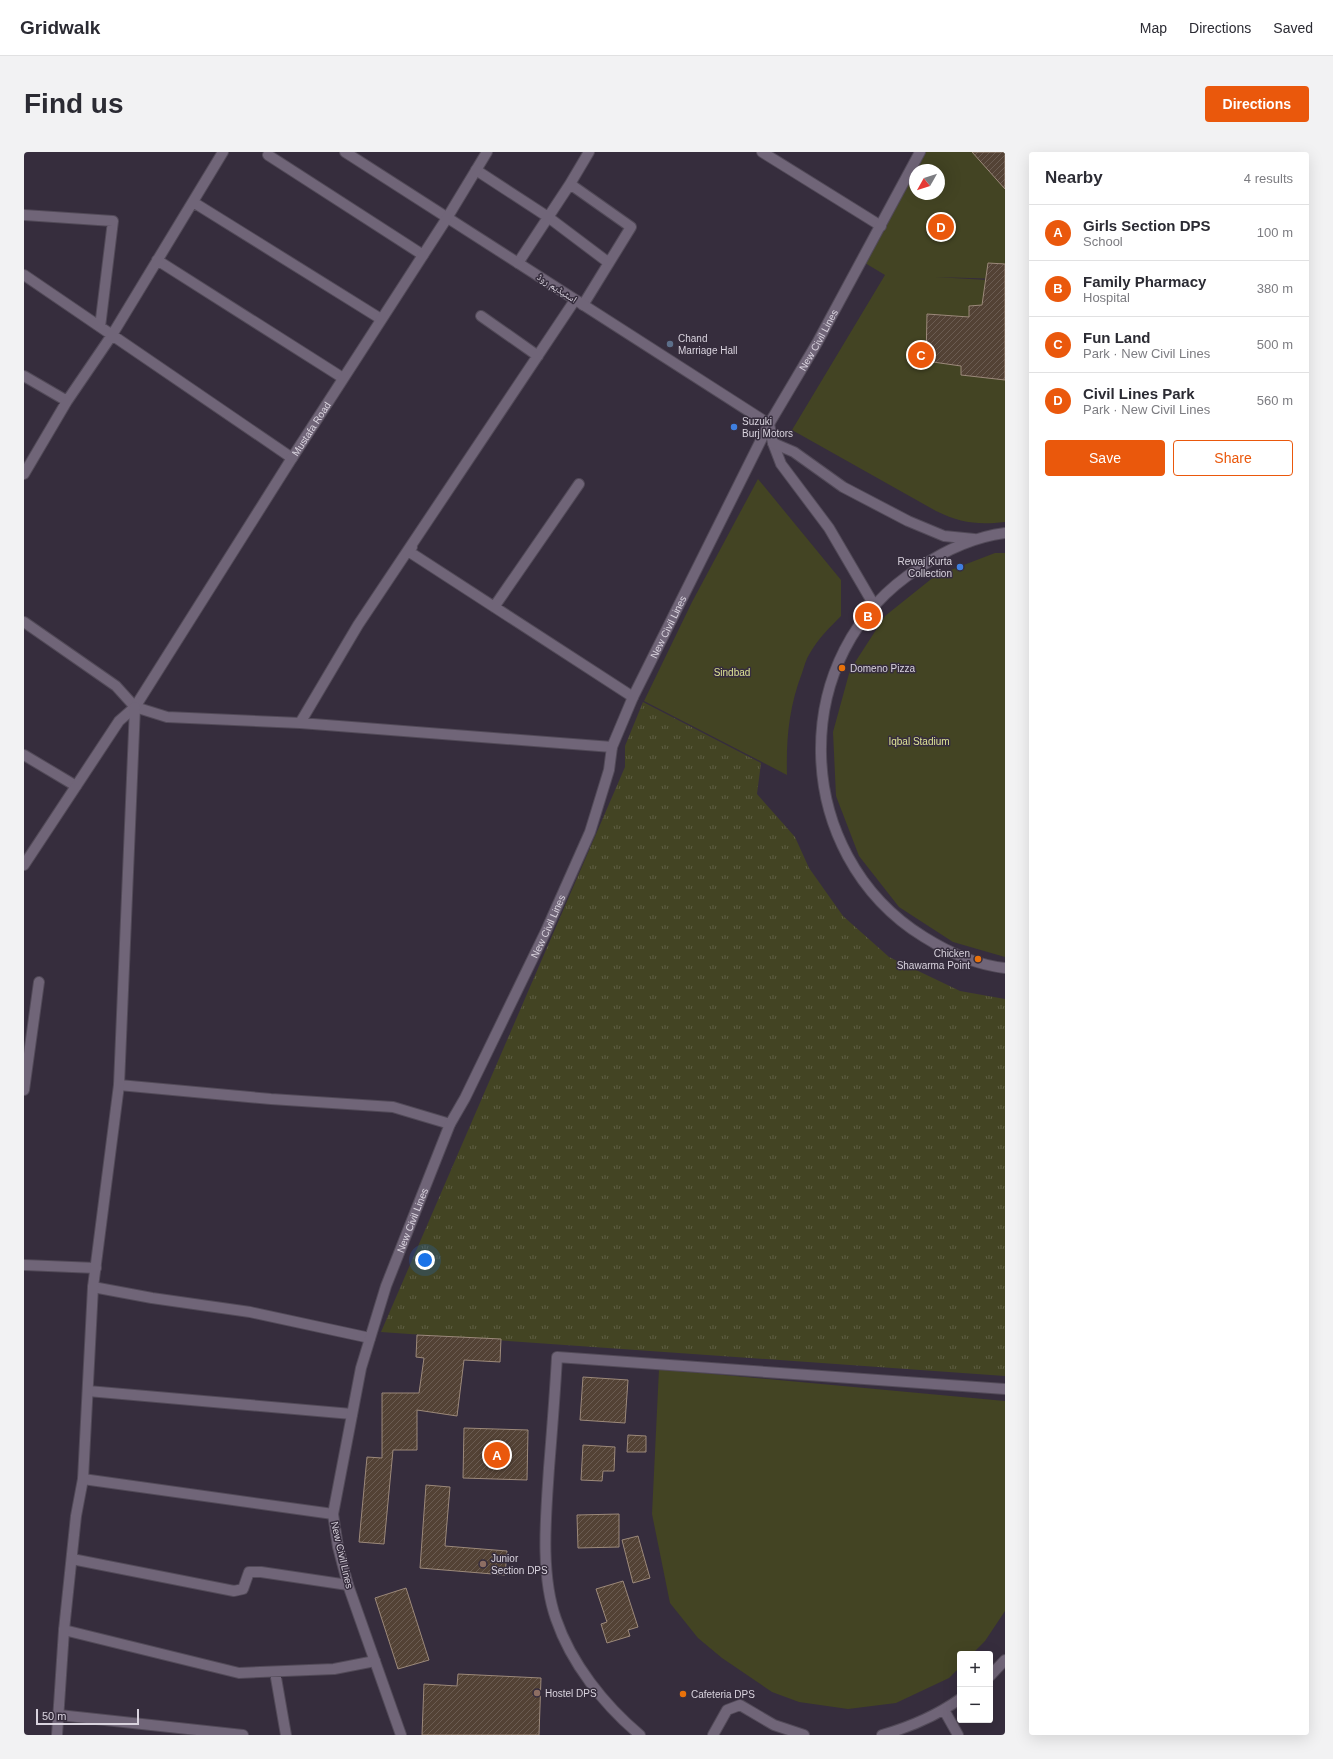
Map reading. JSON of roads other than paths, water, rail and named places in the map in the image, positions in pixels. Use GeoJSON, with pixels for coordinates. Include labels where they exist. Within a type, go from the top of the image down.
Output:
{"type":"FeatureCollection","features":[{"type":"Feature","properties":{"kind":"street"},"geometry":{"type":"LineString","coordinates":[[24,474],[67,401],[112,335],[223,152]]}},
{"type":"Feature","properties":{"kind":"street","name":"اسٹیڈیم روڈ"},"geometry":{"type":"LineString","coordinates":[[345,152],[769,424]]}},
{"type":"Feature","properties":{"kind":"street","name":"Mustafa Road"},"geometry":{"type":"LineString","coordinates":[[24,865],[120,721],[135,707],[343,378],[448,218],[487,152]]}},
{"type":"Feature","properties":{"kind":"street"},"geometry":{"type":"LineString","coordinates":[[518,263],[570,184],[589,152]]}},
{"type":"Feature","properties":{"kind":"street"},"geometry":{"type":"LineString","coordinates":[[762,152],[881,226]]}},
{"type":"Feature","properties":{"kind":"street","name":"New Civil Lines"},"geometry":{"type":"LineString","coordinates":[[401,1735],[348,1585],[338,1547],[333,1514],[361,1368],[386,1286],[450,1124],[465,1098],[546,931],[590,832],[609,770],[612,747],[633,697],[769,424],[817,343],[920,152]]}},
{"type":"Feature","properties":{"kind":"street"},"geometry":{"type":"LineString","coordinates":[[268,155],[423,255]]}},
{"type":"Feature","properties":{"kind":"street"},"geometry":{"type":"LineString","coordinates":[[476,170],[548,217],[609,263]]}},
{"type":"Feature","properties":{"kind":"street"},"geometry":{"type":"LineString","coordinates":[[300,722],[358,625],[538,356],[609,263],[631,227],[570,184]]}},
{"type":"Feature","properties":{"kind":"street"},"geometry":{"type":"LineString","coordinates":[[193,202],[381,319]]}},
{"type":"Feature","properties":{"kind":"street"},"geometry":{"type":"LineString","coordinates":[[24,215],[113,221],[100,327]]}},
{"type":"Feature","properties":{"kind":"street"},"geometry":{"type":"LineString","coordinates":[[157,260],[343,378]]}},
{"type":"Feature","properties":{"kind":"street"},"geometry":{"type":"LineString","coordinates":[[24,275],[292,458]]}},
{"type":"Feature","properties":{"kind":"street"},"geometry":{"type":"LineString","coordinates":[[481,316],[538,356]]}},
{"type":"Feature","properties":{"kind":"street"},"geometry":{"type":"LineString","coordinates":[[24,376],[67,401]]}},
{"type":"Feature","properties":{"kind":"street"},"geometry":{"type":"LineString","coordinates":[[769,424],[773,443],[781,464],[829,528],[874,605]]}},
{"type":"Feature","properties":{"kind":"street"},"geometry":{"type":"LineString","coordinates":[[773,443],[794,452],[843,487],[908,521],[944,536],[976,540]]}},
{"type":"Feature","properties":{"kind":"street"},"geometry":{"type":"LineString","coordinates":[[494,607],[579,484]]}},
{"type":"Feature","properties":{"kind":"street"},"geometry":{"type":"LineString","coordinates":[[1005,533],[976,540],[938,555],[904,577],[874,605],[854,632],[838,661],[828,692],[822,718],[820,758],[824,791],[832,823],[846,854],[864,882],[885,907],[911,929],[939,946],[969,959],[1005,968]]}},
{"type":"Feature","properties":{"kind":"street"},"geometry":{"type":"LineString","coordinates":[[410,549],[494,607],[633,697]]}},
{"type":"Feature","properties":{"kind":"street"},"geometry":{"type":"LineString","coordinates":[[24,622],[116,686],[135,707],[168,717],[300,722],[612,747]]}},
{"type":"Feature","properties":{"kind":"street"},"geometry":{"type":"LineString","coordinates":[[57,1735],[64,1630],[76,1516],[83,1479],[93,1287],[119,1085],[135,707]]}},
{"type":"Feature","properties":{"kind":"street"},"geometry":{"type":"LineString","coordinates":[[24,755],[76,786]]}},
{"type":"Feature","properties":{"kind":"street"},"geometry":{"type":"LineString","coordinates":[[24,1090],[38,982]]}},
{"type":"Feature","properties":{"kind":"street"},"geometry":{"type":"LineString","coordinates":[[119,1085],[271,1099],[393,1107],[450,1124]]}},
{"type":"Feature","properties":{"kind":"street"},"geometry":{"type":"LineString","coordinates":[[24,1265],[96,1268]]}},
{"type":"Feature","properties":{"kind":"street"},"geometry":{"type":"LineString","coordinates":[[93,1287],[152,1298],[250,1312],[370,1338]]}},
{"type":"Feature","properties":{"kind":"street"},"geometry":{"type":"LineString","coordinates":[[640,1735],[601,1696],[577,1663],[556,1618],[546,1573],[546,1512],[557,1357],[1005,1389]]}},
{"type":"Feature","properties":{"kind":"street"},"geometry":{"type":"LineString","coordinates":[[88,1391],[352,1414]]}},
{"type":"Feature","properties":{"kind":"street"},"geometry":{"type":"LineString","coordinates":[[83,1479],[333,1514]]}},
{"type":"Feature","properties":{"kind":"street"},"geometry":{"type":"LineString","coordinates":[[72,1559],[234,1591],[243,1589],[249,1572],[261,1572],[348,1585]]}},
{"type":"Feature","properties":{"kind":"street"},"geometry":{"type":"LineString","coordinates":[[64,1630],[239,1673],[334,1669],[375,1660]]}},
{"type":"Feature","properties":{"kind":"street"},"geometry":{"type":"LineString","coordinates":[[993,1673],[1005,1660]]}},
{"type":"Feature","properties":{"kind":"street"},"geometry":{"type":"LineString","coordinates":[[275,1672],[286,1735]]}},
{"type":"Feature","properties":{"kind":"street"},"geometry":{"type":"LineString","coordinates":[[882,1735],[905,1728],[944,1710],[957,1701]]}},
{"type":"Feature","properties":{"kind":"street"},"geometry":{"type":"LineString","coordinates":[[714,1735],[727,1710],[740,1705],[774,1726],[804,1735]]}},
{"type":"Feature","properties":{"kind":"street"},"geometry":{"type":"LineString","coordinates":[[944,1710],[958,1735]]}},
{"type":"Feature","properties":{"kind":"street"},"geometry":{"type":"LineString","coordinates":[[59,1715],[243,1735]]}},
{"type":"Feature","properties":{"kind":"place","name":"Civil Lines Park"},"geometry":{"type":"Point","coordinates":[941,227]}},
{"type":"Feature","properties":{"kind":"place","name":"Chand Marriage Hall"},"geometry":{"type":"Point","coordinates":[670,344]}},
{"type":"Feature","properties":{"kind":"place","name":"Fun Land"},"geometry":{"type":"Point","coordinates":[921,355]}},
{"type":"Feature","properties":{"kind":"place","name":"Suzuki Burj Motors"},"geometry":{"type":"Point","coordinates":[734,427]}},
{"type":"Feature","properties":{"kind":"place","name":"Rewaj Kurta Collection"},"geometry":{"type":"Point","coordinates":[960,567]}},
{"type":"Feature","properties":{"kind":"place","name":"Family Pharmacy"},"geometry":{"type":"Point","coordinates":[868,616]}},
{"type":"Feature","properties":{"kind":"place","name":"Domeno Pizza"},"geometry":{"type":"Point","coordinates":[842,668]}},
{"type":"Feature","properties":{"kind":"place","name":"Chicken Shawarma Point"},"geometry":{"type":"Point","coordinates":[978,959]}},
{"type":"Feature","properties":{"kind":"place","name":"Girls Section DPS"},"geometry":{"type":"Point","coordinates":[497,1455]}},
{"type":"Feature","properties":{"kind":"place","name":"Junior Section DPS"},"geometry":{"type":"Point","coordinates":[483,1564]}},
{"type":"Feature","properties":{"kind":"place","name":"Hostel DPS"},"geometry":{"type":"Point","coordinates":[537,1693]}},
{"type":"Feature","properties":{"kind":"place","name":"Cafeteria DPS"},"geometry":{"type":"Point","coordinates":[683,1694]}},
{"type":"Feature","properties":{"kind":"park label","name":"Sindbad"},"geometry":{"type":"Point","coordinates":[732,672]}},
{"type":"Feature","properties":{"kind":"park label","name":"Iqbal Stadium"},"geometry":{"type":"Point","coordinates":[919,741]}}]}
